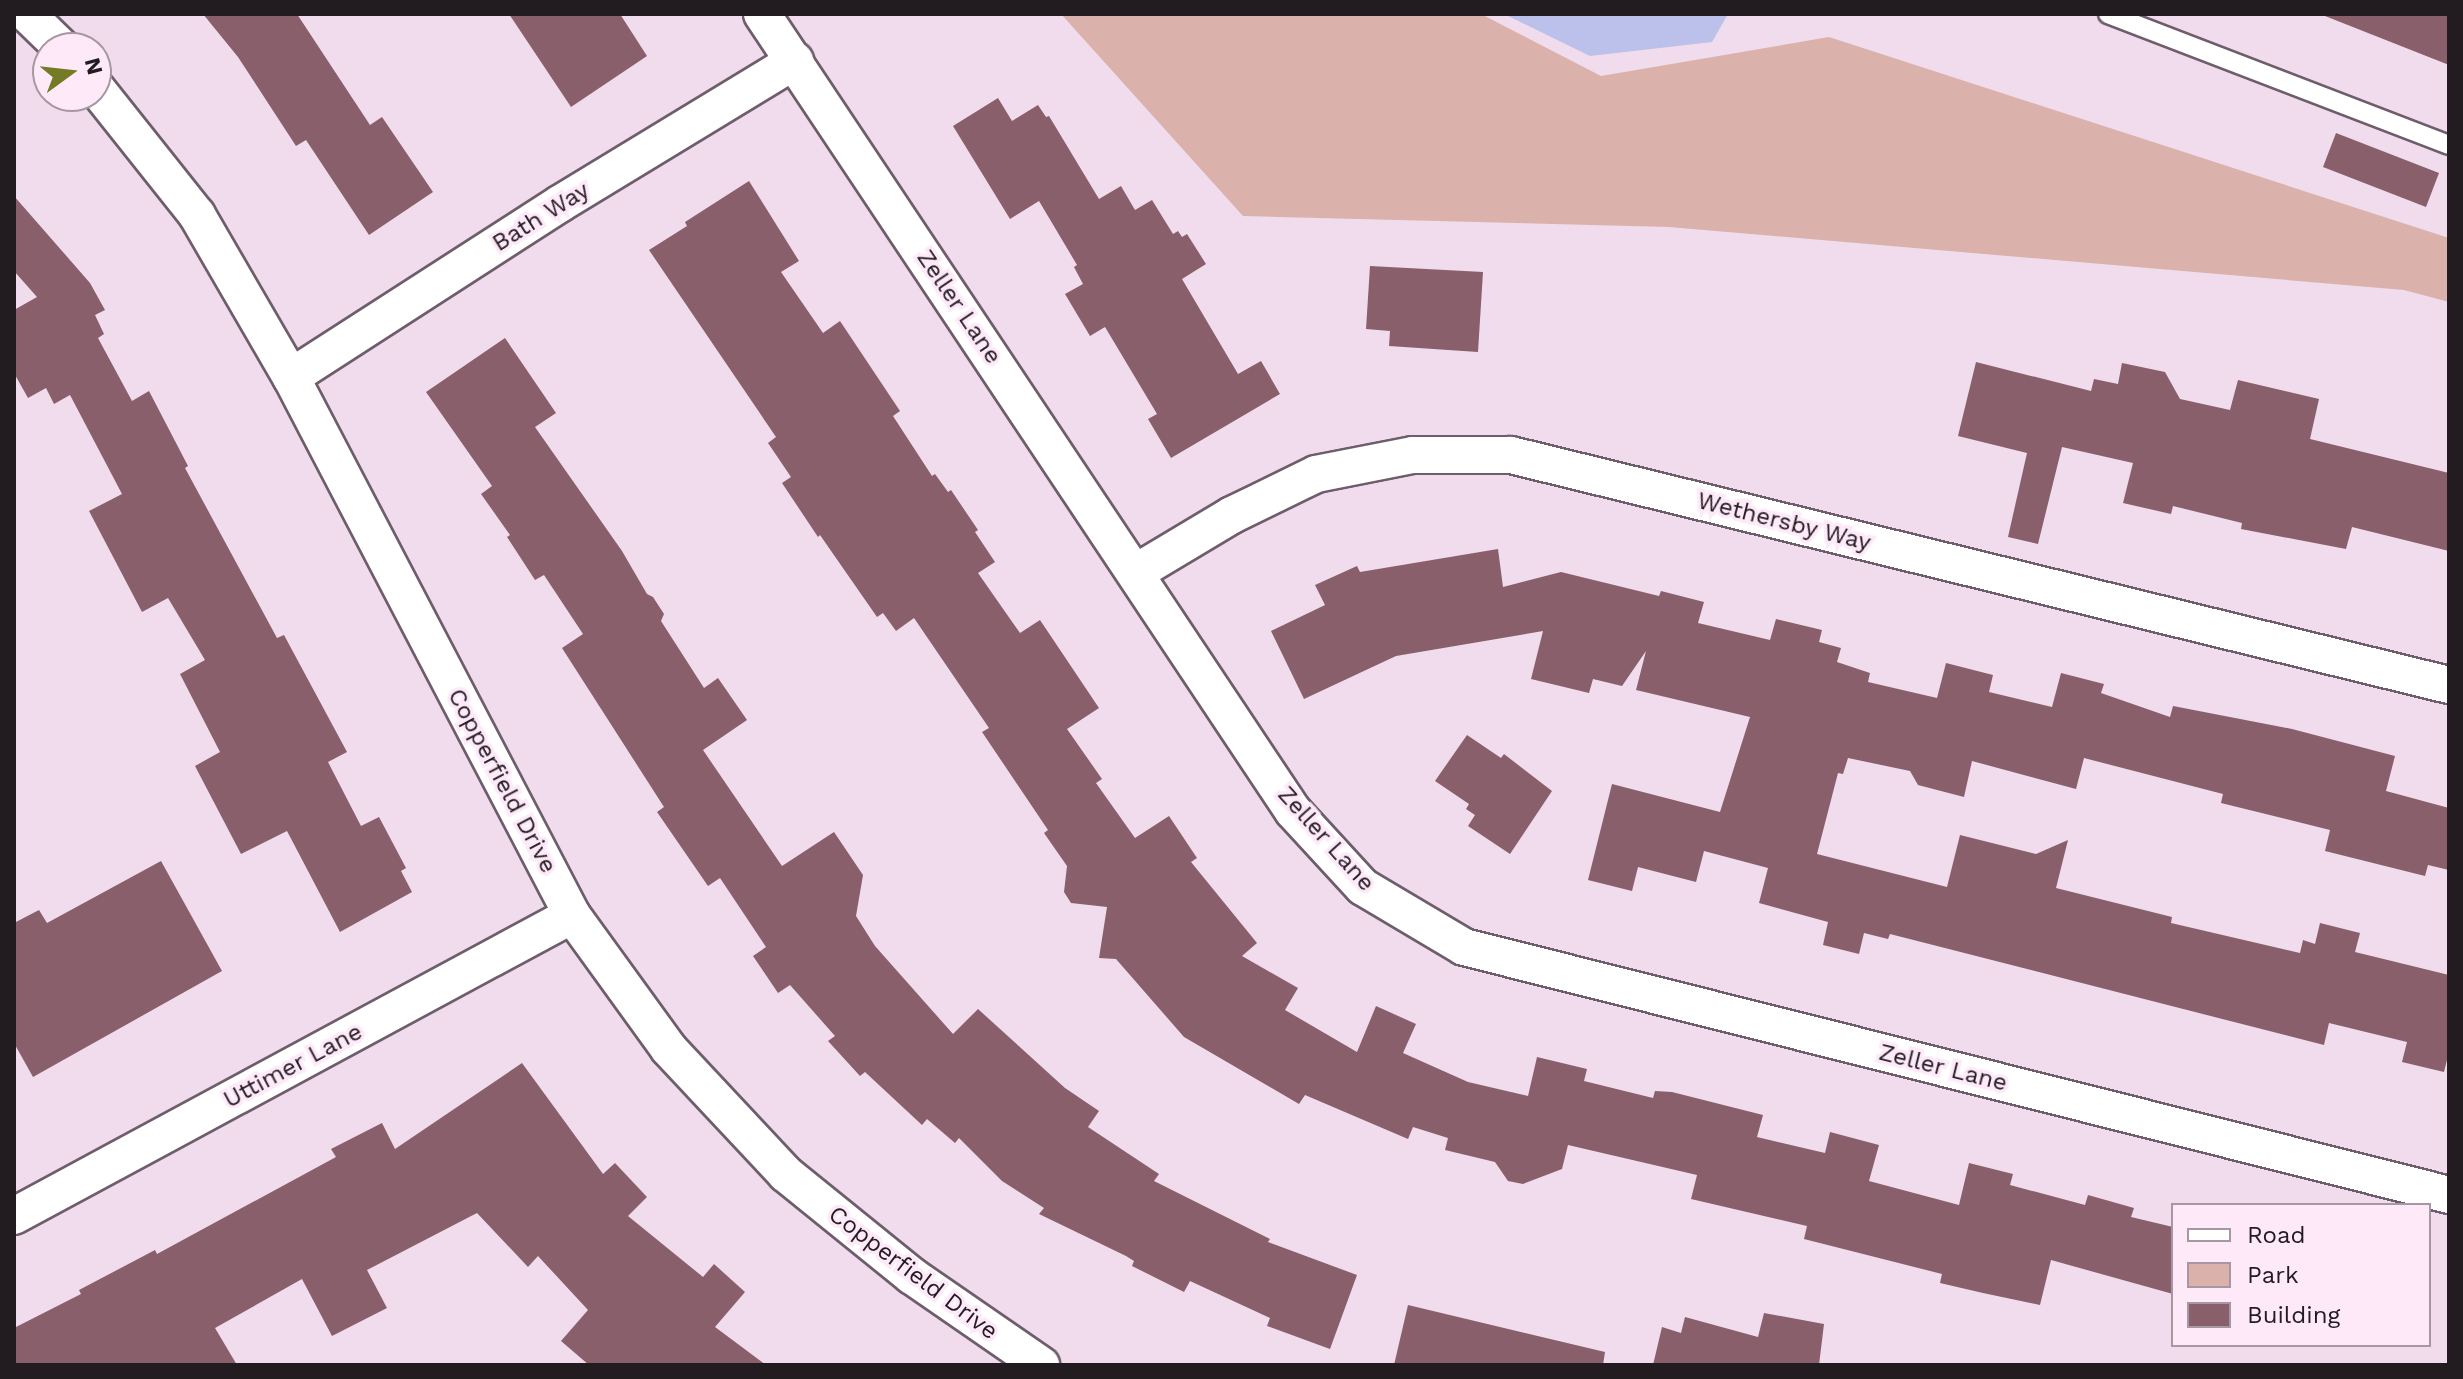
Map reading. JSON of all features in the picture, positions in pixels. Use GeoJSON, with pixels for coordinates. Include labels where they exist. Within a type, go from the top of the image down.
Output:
{"type":"FeatureCollection","features":[{"type":"Feature","properties":{"kind":"street"},"geometry":{"type":"LineString","coordinates":[[27,14],[46,32]]}},
{"type":"Feature","properties":{"kind":"street","name":"Zeller Lane"},"geometry":{"type":"LineString","coordinates":[[762,14],[1293,811],[1363,887],[1464,947],[2449,1195]]}},
{"type":"Feature","properties":{"kind":"street","name":"Bath Way"},"geometry":{"type":"LineString","coordinates":[[291,377],[561,203],[795,61]]}},
{"type":"Feature","properties":{"kind":"street","name":"Copperfield Drive"},"geometry":{"type":"LineString","coordinates":[[112,108],[197,215],[291,377],[572,915],[669,1049],[786,1174],[912,1276],[1041,1365]]}},
{"type":"Feature","properties":{"kind":"street","name":"Wethersby Way"},"geometry":{"type":"LineString","coordinates":[[1135,573],[1232,515],[1316,474],[1413,455],[1511,455],[2449,685]]}},
{"type":"Feature","properties":{"kind":"street","name":"Uttimer Lane"},"geometry":{"type":"LineString","coordinates":[[14,1216],[572,915]]}},
{"type":"Feature","properties":{"kind":"lane"},"geometry":{"type":"LineString","coordinates":[[2108,14],[2449,145]]}},
{"type":"Feature","properties":{"kind":"green space"},"geometry":{"type":"Polygon","coordinates":[[[1061,14],[1481,14],[1601,76],[1829,37],[2449,238],[2449,302],[2404,290],[1669,227],[1243,216],[1061,14]]]}},
{"type":"Feature","properties":{"kind":"water"},"geometry":{"type":"Polygon","coordinates":[[[1504,14],[1728,14],[1712,42],[1590,56],[1504,14]]]}},
{"type":"Feature","properties":{"kind":"building"},"geometry":{"type":"Polygon","coordinates":[[[203,14],[297,14],[370,125],[382,117],[433,192],[369,235],[306,140],[296,146],[238,57],[203,14]]]}},
{"type":"Feature","properties":{"kind":"building"},"geometry":{"type":"Polygon","coordinates":[[[509,14],[620,14],[647,56],[571,107],[509,14]]]}},
{"type":"Feature","properties":{"kind":"building"},"geometry":{"type":"Polygon","coordinates":[[[2449,14],[2449,65],[2325,16],[2449,14]]]}},
{"type":"Feature","properties":{"kind":"building"},"geometry":{"type":"Polygon","coordinates":[[[998,98],[1012,121],[1038,105],[1046,117],[1049,116],[1099,199],[1121,186],[1135,210],[1152,200],[1173,234],[1178,231],[1182,237],[1187,234],[1206,264],[1182,279],[1238,374],[1261,361],[1280,394],[1171,458],[1148,419],[1157,414],[1105,327],[1090,336],[1065,294],[1083,284],[1074,267],[1077,265],[1039,201],[1010,219],[953,126],[998,98]]]}},
{"type":"Feature","properties":{"kind":"building"},"geometry":{"type":"Polygon","coordinates":[[[2336,133],[2439,173],[2426,207],[2323,167],[2336,133]]]}},
{"type":"Feature","properties":{"kind":"building"},"geometry":{"type":"Polygon","coordinates":[[[749,181],[799,261],[781,272],[823,333],[840,321],[900,411],[893,416],[932,476],[935,474],[948,492],[951,490],[978,530],[975,532],[995,562],[978,573],[1020,633],[1040,620],[1099,708],[1067,729],[1102,779],[1096,783],[1135,838],[1169,816],[1197,858],[1191,862],[1257,943],[1242,956],[1298,988],[1285,1010],[1357,1052],[1376,1006],[1416,1024],[1403,1053],[1468,1082],[1528,1096],[1537,1057],[1587,1069],[1584,1081],[1653,1098],[1655,1091],[1672,1092],[1763,1115],[1757,1137],[1825,1153],[1830,1132],[1879,1145],[1869,1181],[1959,1205],[1969,1163],[2013,1174],[2010,1185],[2085,1205],[2088,1195],[2134,1208],[2131,1217],[2171,1227],[2171,1293],[2051,1260],[2040,1305],[1940,1283],[1942,1274],[1804,1239],[1807,1226],[1691,1199],[1697,1175],[1568,1145],[1562,1169],[1523,1184],[1508,1181],[1495,1162],[1445,1150],[1448,1138],[1413,1127],[1408,1139],[1305,1095],[1299,1104],[1184,1037],[1116,959],[1099,958],[1107,907],[1071,903],[1064,892],[1067,866],[1044,833],[1048,830],[982,732],[989,728],[914,618],[896,631],[883,613],[877,617],[782,483],[791,477],[768,443],[776,437],[649,250],[687,226],[685,222],[749,181]]]}},
{"type":"Feature","properties":{"kind":"building"},"geometry":{"type":"Polygon","coordinates":[[[14,196],[90,283],[105,310],[95,315],[104,334],[98,338],[132,401],[149,391],[188,466],[185,468],[277,638],[284,635],[347,752],[328,762],[361,826],[379,817],[406,868],[401,871],[412,892],[340,932],[287,831],[241,854],[195,766],[220,752],[180,674],[205,660],[168,598],[142,612],[89,511],[122,494],[70,395],[54,404],[46,388],[28,398],[14,373],[14,310],[37,297],[14,271],[14,196]]]}},
{"type":"Feature","properties":{"kind":"building"},"geometry":{"type":"Polygon","coordinates":[[[1370,266],[1483,272],[1478,352],[1389,346],[1390,331],[1366,329],[1370,266]]]}},
{"type":"Feature","properties":{"kind":"building"},"geometry":{"type":"Polygon","coordinates":[[[505,338],[556,413],[535,427],[622,551],[647,594],[653,597],[664,614],[661,621],[704,688],[718,678],[747,720],[703,750],[782,866],[834,832],[863,875],[856,916],[875,946],[953,1034],[978,1009],[1065,1088],[1099,1111],[1088,1127],[1159,1174],[1154,1181],[1270,1239],[1268,1242],[1357,1275],[1330,1349],[1267,1326],[1270,1318],[1190,1281],[1184,1292],[1132,1266],[1134,1261],[1126,1256],[1039,1214],[1044,1208],[1002,1181],[959,1138],[955,1143],[927,1119],[922,1125],[865,1072],[860,1076],[828,1041],[835,1036],[790,985],[778,993],[753,956],[766,947],[720,878],[708,886],[657,812],[664,807],[562,648],[583,634],[544,575],[535,580],[507,537],[510,535],[481,494],[492,486],[426,392],[505,338]]]}},
{"type":"Feature","properties":{"kind":"building"},"geometry":{"type":"Polygon","coordinates":[[[1976,362],[2091,391],[2094,379],[2118,384],[2122,363],[2165,372],[2180,399],[2230,410],[2238,380],[2319,399],[2310,439],[2449,473],[2449,551],[2352,527],[2346,549],[2241,529],[2242,523],[2173,506],[2171,514],[2123,503],[2133,463],[2062,447],[2038,544],[2008,537],[2027,453],[1958,436],[1976,362]]]}},
{"type":"Feature","properties":{"kind":"building"},"geometry":{"type":"Polygon","coordinates":[[[1498,549],[1503,587],[1561,572],[1659,596],[1661,591],[1704,602],[1698,623],[1770,640],[1776,619],[1822,630],[1819,642],[1841,648],[1837,662],[1870,673],[1868,682],[1937,698],[1946,663],[1993,675],[1989,692],[2052,707],[2061,673],[2104,684],[2101,693],[2170,717],[2173,706],[2292,729],[2395,756],[2386,791],[2449,808],[2449,870],[2428,865],[2425,876],[2325,851],[2330,830],[2221,803],[2223,794],[2084,758],[2076,789],[1972,761],[1964,797],[1918,785],[1910,771],[1848,758],[1843,774],[1838,773],[1817,854],[1947,887],[1960,835],[2036,854],[2068,840],[2056,888],[2172,917],[2171,923],[2300,953],[2303,940],[2315,944],[2320,923],[2360,933],[2355,952],[2449,975],[2449,1052],[2444,1072],[2402,1062],[2407,1042],[2329,1023],[2324,1045],[1890,934],[1888,939],[1864,933],[1859,954],[1823,945],[1828,922],[1759,903],[1768,868],[1704,851],[1696,882],[1638,867],[1632,891],[1588,880],[1612,784],[1720,812],[1750,717],[1636,690],[1646,651],[1622,686],[1593,679],[1589,693],[1531,679],[1543,631],[1396,656],[1304,699],[1271,631],[1325,605],[1315,585],[1357,566],[1360,572],[1498,549]]]}},
{"type":"Feature","properties":{"kind":"building"},"geometry":{"type":"Polygon","coordinates":[[[1467,735],[1501,758],[1504,754],[1552,791],[1510,854],[1468,826],[1475,815],[1466,809],[1469,804],[1435,781],[1467,735]]]}},
{"type":"Feature","properties":{"kind":"building"},"geometry":{"type":"Polygon","coordinates":[[[161,861],[222,971],[33,1077],[14,1043],[14,923],[39,910],[47,923],[161,861]]]}},
{"type":"Feature","properties":{"kind":"building"},"geometry":{"type":"Polygon","coordinates":[[[522,1063],[603,1174],[615,1163],[647,1197],[628,1216],[703,1277],[714,1264],[745,1292],[715,1327],[766,1365],[589,1365],[561,1341],[588,1310],[538,1256],[528,1267],[477,1213],[367,1270],[387,1308],[332,1336],[302,1279],[215,1328],[237,1365],[14,1365],[14,1328],[81,1294],[79,1290],[155,1250],[157,1254],[336,1157],[331,1149],[382,1123],[395,1149],[522,1063]]]}},
{"type":"Feature","properties":{"kind":"building"},"geometry":{"type":"Polygon","coordinates":[[[1408,1305],[1605,1352],[1603,1365],[1394,1365],[1408,1305]]]}},
{"type":"Feature","properties":{"kind":"building"},"geometry":{"type":"Polygon","coordinates":[[[1764,1313],[1824,1324],[1819,1365],[1653,1365],[1662,1327],[1681,1333],[1685,1317],[1758,1337],[1764,1313]]]}}]}
